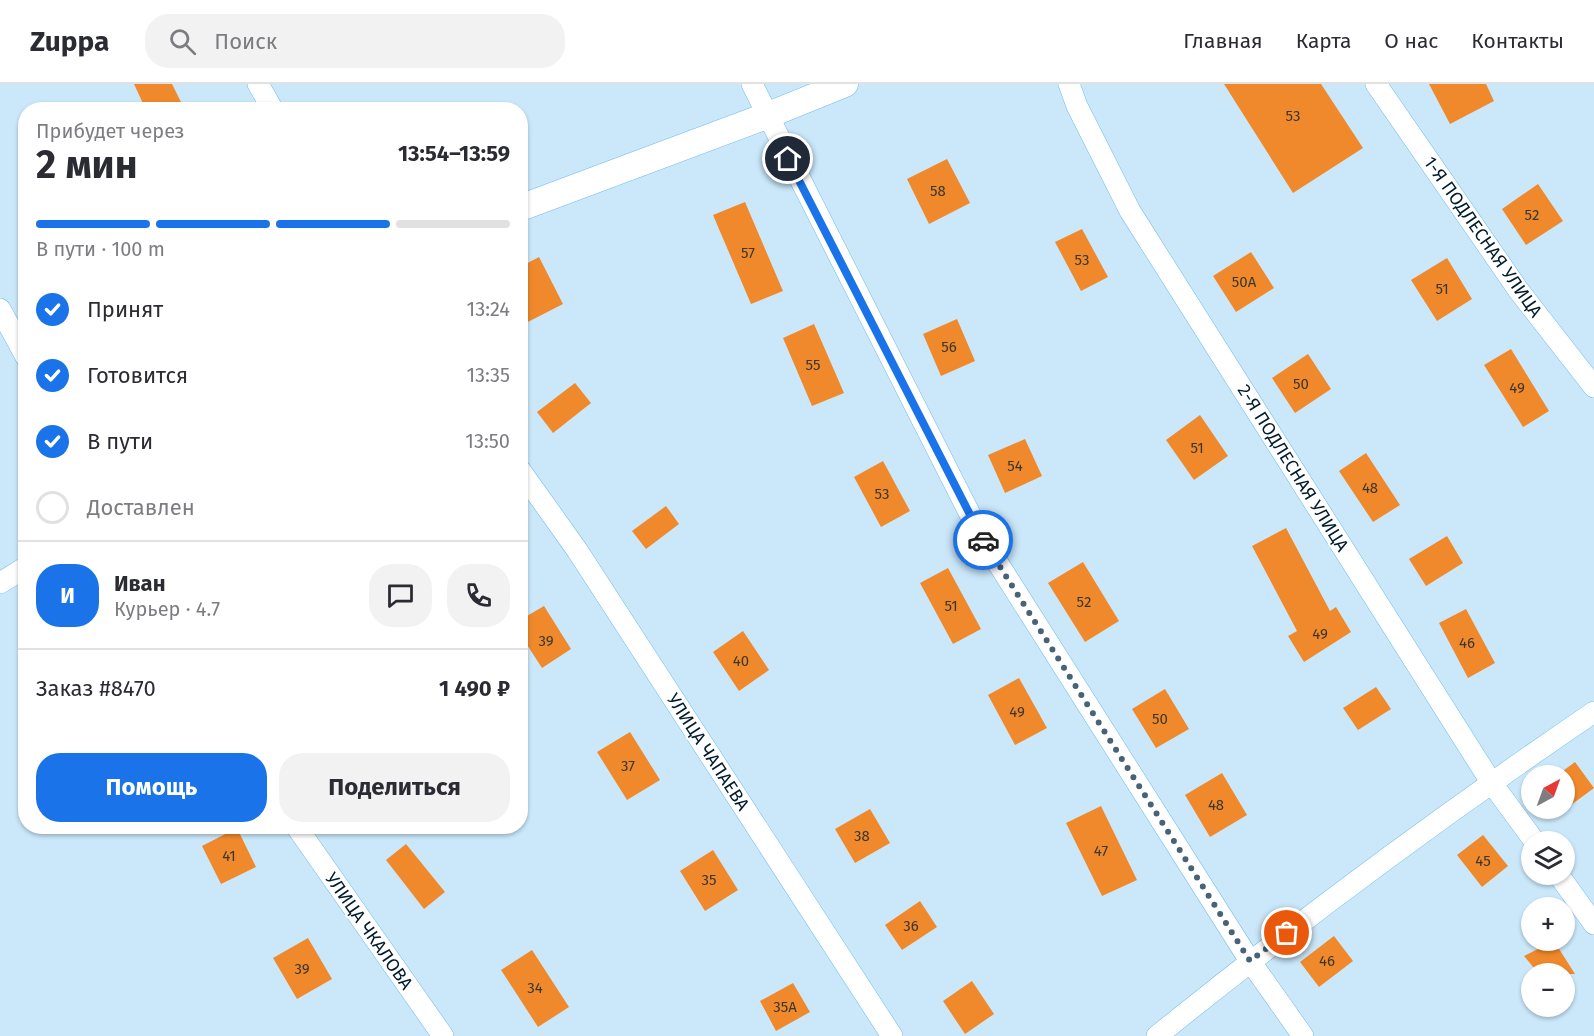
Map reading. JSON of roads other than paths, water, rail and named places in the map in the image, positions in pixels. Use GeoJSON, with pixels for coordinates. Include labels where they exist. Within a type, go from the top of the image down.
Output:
{"type":"FeatureCollection","features":[{"type":"Feature","properties":{"kind":"street"},"geometry":{"type":"LineString","coordinates":[[258,84],[268,102]]}},
{"type":"Feature","properties":{"kind":"street"},"geometry":{"type":"LineString","coordinates":[[752,84],[766,116],[982,538],[1250,961],[1303,1036]]}},
{"type":"Feature","properties":{"kind":"street"},"geometry":{"type":"LineString","coordinates":[[528,205],[766,116],[844,84]]}},
{"type":"Feature","properties":{"kind":"street","name":"2-Я ПОДЛЕСНАЯ УЛИЦА"},"geometry":{"type":"LineString","coordinates":[[1069,84],[1077,106],[1130,211],[1491,782],[1526,831]]}},
{"type":"Feature","properties":{"kind":"street","name":"1-Я ПОДЛЕСНАЯ УЛИЦА"},"geometry":{"type":"LineString","coordinates":[[1376,84],[1519,291],[1594,387]]}},
{"type":"Feature","properties":{"kind":"street"},"geometry":{"type":"LineString","coordinates":[[0,309],[18,342]]}},
{"type":"Feature","properties":{"kind":"street","name":"УЛИЦА ЧАПАЕВА"},"geometry":{"type":"LineString","coordinates":[[528,481],[577,550],[892,1036]]}},
{"type":"Feature","properties":{"kind":"street"},"geometry":{"type":"LineString","coordinates":[[0,583],[18,572]]}},
{"type":"Feature","properties":{"kind":"street"},"geometry":{"type":"LineString","coordinates":[[1157,1036],[1250,961],[1491,782],[1594,711]]}},
{"type":"Feature","properties":{"kind":"street","name":"УЛИЦА ЧКАЛОВА"},"geometry":{"type":"LineString","coordinates":[[303,834],[443,1036]]}},
{"type":"Feature","properties":{"kind":"street"},"geometry":{"type":"LineString","coordinates":[[1566,885],[1594,924]]}}]}
